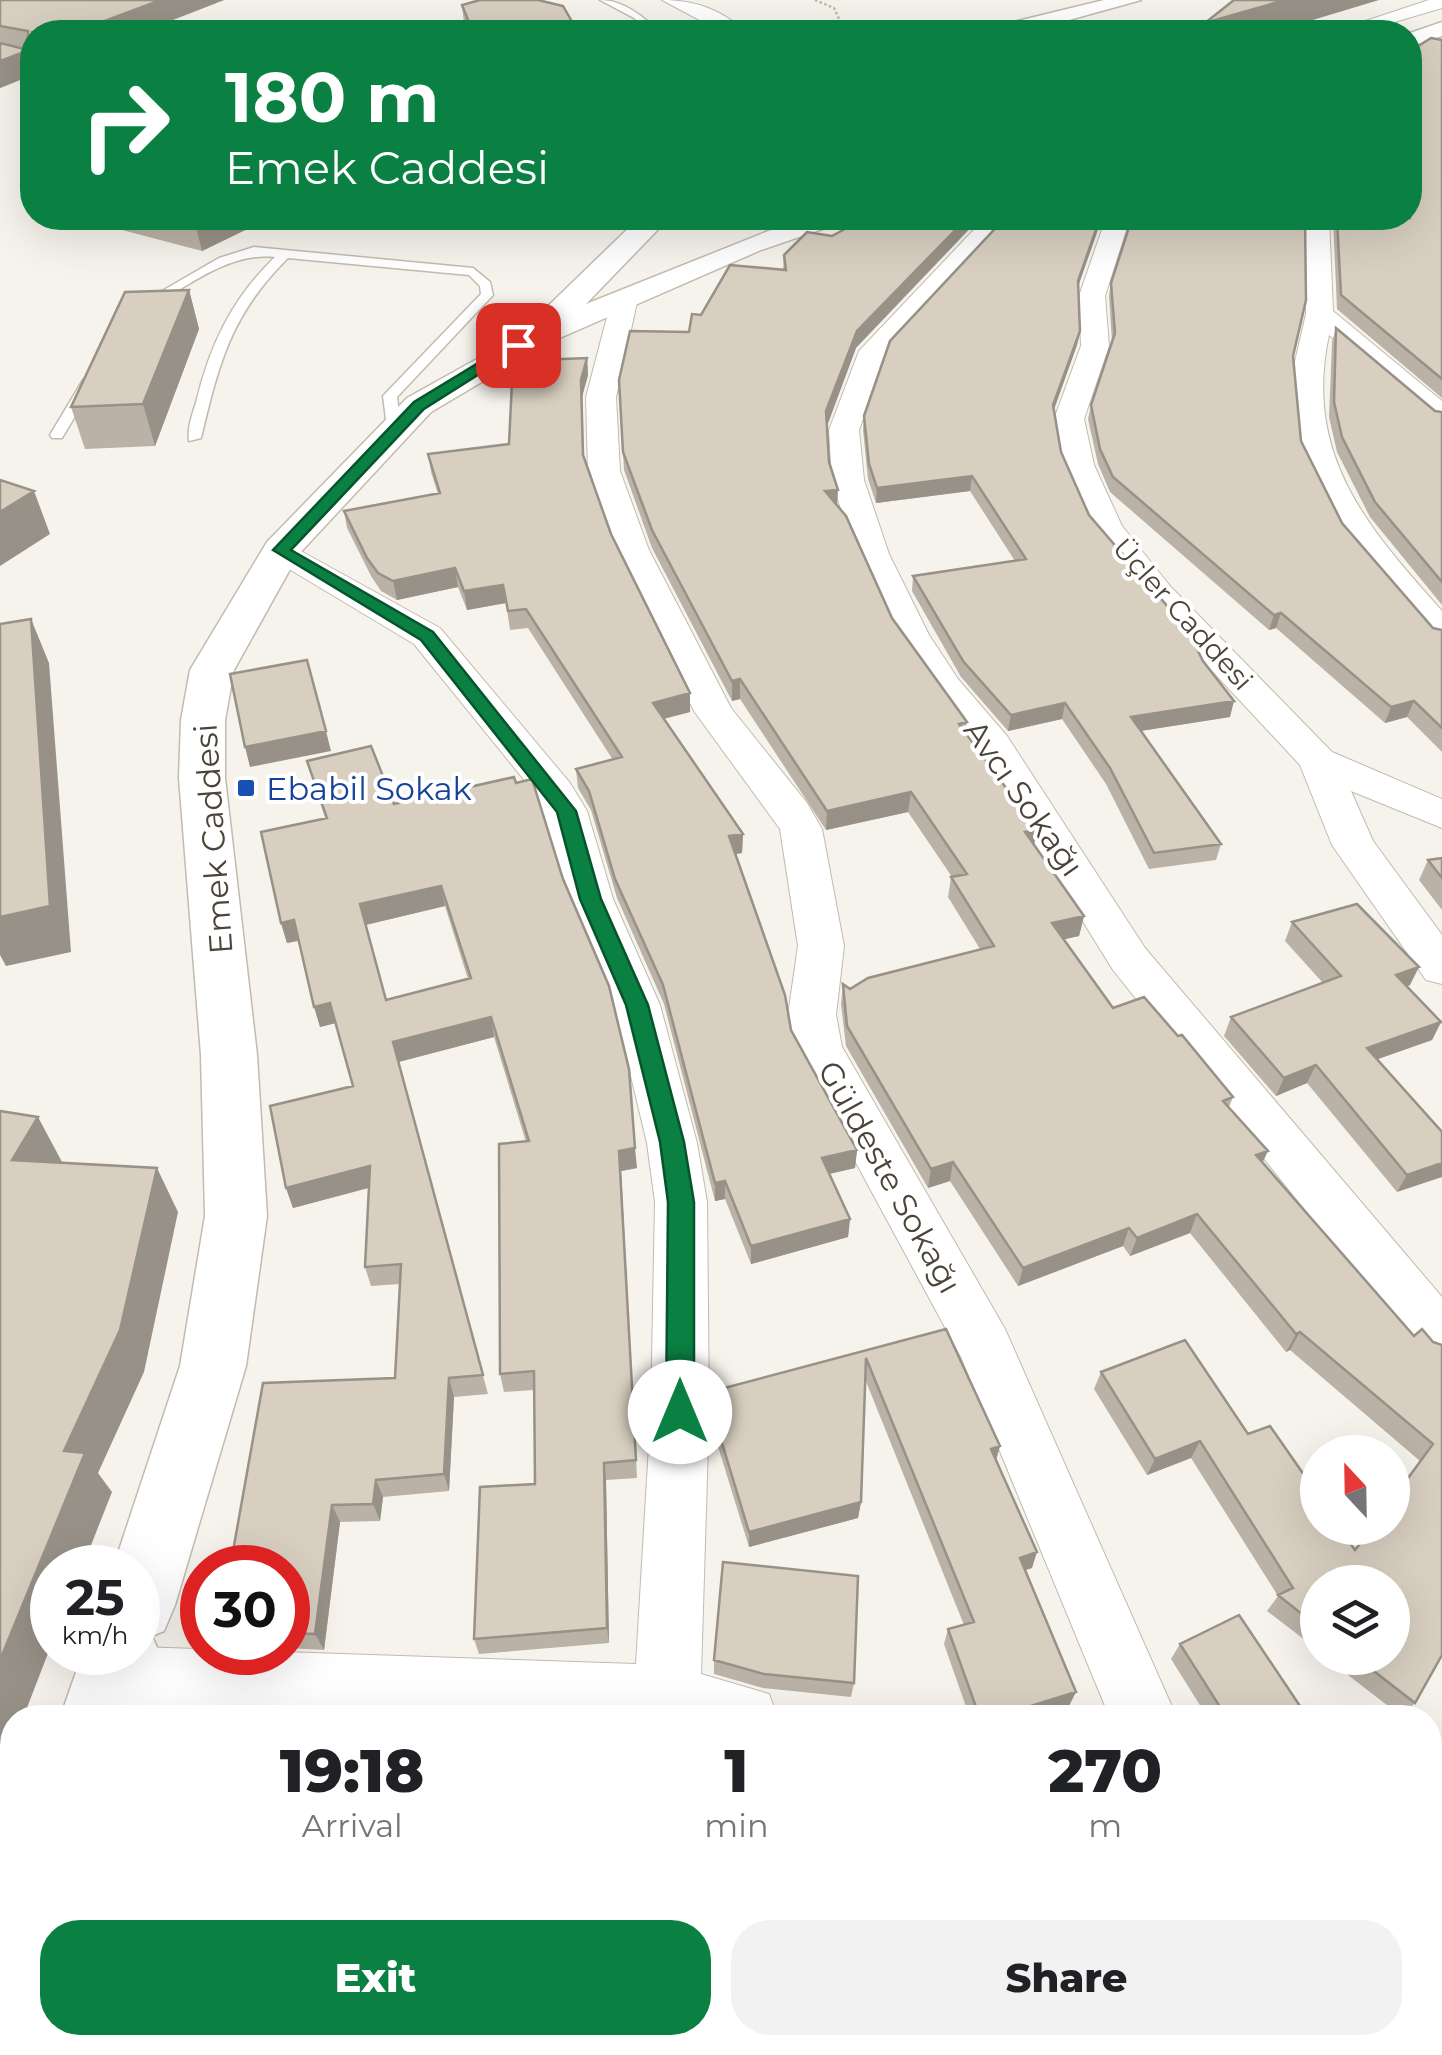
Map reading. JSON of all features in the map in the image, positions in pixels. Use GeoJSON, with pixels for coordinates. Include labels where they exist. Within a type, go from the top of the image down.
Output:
{"type":"FeatureCollection","features":[{"type":"Feature","properties":{"kind":"street"},"geometry":{"type":"LineString","coordinates":[[671,0],[712,20]]}},
{"type":"Feature","properties":{"kind":"street"},"geometry":{"type":"LineString","coordinates":[[1049,20],[1130,0]]}},
{"type":"Feature","properties":{"kind":"street"},"geometry":{"type":"LineString","coordinates":[[1382,20],[1442,2]]}},
{"type":"Feature","properties":{"kind":"street"},"geometry":{"type":"LineString","coordinates":[[536,337],[643,230]]}},
{"type":"Feature","properties":{"kind":"street","name":"Emek Caddesi"},"geometry":{"type":"LineString","coordinates":[[157,1545],[213,1366],[236,1216],[229,1055],[202,778],[202,720],[212,670],[281,550],[419,406],[536,337],[792,230]]}},
{"type":"Feature","properties":{"kind":"street","name":"Avcı Sokağı"},"geometry":{"type":"LineString","coordinates":[[987,230],[873,352],[844,430],[848,480],[872,554],[911,635],[944,686],[992,745],[1129,958],[1442,1338]]}},
{"type":"Feature","properties":{"kind":"street","name":"Üçler Caddesi"},"geometry":{"type":"LineString","coordinates":[[1114,230],[1092,296],[1095,346],[1069,419],[1078,465],[1106,528],[1158,593],[1318,761],[1353,845],[1442,968]]}},
{"type":"Feature","properties":{"kind":"street"},"geometry":{"type":"LineString","coordinates":[[1317,230],[1320,314],[1307,370],[1316,454],[1357,536],[1442,632]]}},
{"type":"Feature","properties":{"kind":"street","name":"Güldeste Sokağı"},"geometry":{"type":"LineString","coordinates":[[625,298],[600,397],[604,470],[632,550],[713,711],[801,829],[821,946],[812,1015],[818,1048],[985,1347],[1138,1705]]}},
{"type":"Feature","properties":{"kind":"street"},"geometry":{"type":"LineString","coordinates":[[1320,314],[1442,416]]}},
{"type":"Feature","properties":{"kind":"street"},"geometry":{"type":"LineString","coordinates":[[281,550],[427,636],[556,792],[566,811],[591,899],[637,1005],[672,1142],[681,1202],[680,1412],[666,1705]]}},
{"type":"Feature","properties":{"kind":"street"},"geometry":{"type":"LineString","coordinates":[[1318,761],[1442,816]]}},
{"type":"Feature","properties":{"kind":"street"},"geometry":{"type":"LineString","coordinates":[[110,1683],[599,1705]]}},
{"type":"Feature","properties":{"kind":"lane"},"geometry":{"type":"LineString","coordinates":[[604,0],[642,20]]}},
{"type":"Feature","properties":{"kind":"lane"},"geometry":{"type":"LineString","coordinates":[[131,317],[152,298],[197,279],[223,261],[254,252],[473,272],[486,285],[487,295],[390,396],[394,435]]}},
{"type":"Feature","properties":{"kind":"lane"},"geometry":{"type":"LineString","coordinates":[[194,438],[220,334],[248,288],[286,253]]}},
{"type":"Feature","properties":{"kind":"lane"},"geometry":{"type":"LineString","coordinates":[[57,435],[92,375]]}},
{"type":"Feature","properties":{"kind":"path"},"geometry":{"type":"LineString","coordinates":[[815,0],[834,8],[840,20]]}},
{"type":"Feature","properties":{"kind":"building"},"geometry":{"type":"Polygon","coordinates":[[[0,0],[161,0],[107,20],[20,20],[20,30],[0,26],[0,0]]]}},
{"type":"Feature","properties":{"kind":"building"},"geometry":{"type":"Polygon","coordinates":[[[480,0],[538,0],[563,6],[571,20],[468,20],[462,5],[480,0]]]}},
{"type":"Feature","properties":{"kind":"building"},"geometry":{"type":"Polygon","coordinates":[[[1234,0],[1285,0],[1215,20],[1209,20],[1234,0]]]}},
{"type":"Feature","properties":{"kind":"building"},"geometry":{"type":"Polygon","coordinates":[[[1431,38],[1442,40],[1442,379],[1341,295],[1338,230],[1422,230],[1422,44],[1431,38]]]}},
{"type":"Feature","properties":{"kind":"building"},"geometry":{"type":"Polygon","coordinates":[[[0,43],[20,48],[20,54],[0,61],[0,43]]]}},
{"type":"Feature","properties":{"kind":"building"},"geometry":{"type":"Polygon","coordinates":[[[843,230],[955,230],[857,331],[826,411],[829,462],[838,490],[825,491],[846,516],[892,618],[967,722],[959,724],[1037,830],[1025,832],[1084,916],[1052,923],[1113,1008],[1144,997],[1178,1036],[1182,1035],[1233,1097],[1223,1101],[1268,1151],[1256,1155],[1414,1336],[1422,1329],[1433,1342],[1442,1345],[1442,1655],[1415,1703],[1379,1675],[1410,1675],[1410,1565],[1300,1565],[1300,1613],[1278,1595],[1293,1588],[1200,1441],[1155,1459],[1101,1372],[1185,1340],[1248,1434],[1270,1426],[1300,1469],[1300,1545],[1352,1545],[1355,1550],[1359,1545],[1410,1545],[1410,1475],[1433,1444],[1300,1332],[1296,1334],[1197,1214],[1137,1238],[1129,1228],[1023,1268],[953,1162],[931,1169],[847,1026],[843,984],[850,989],[868,978],[994,946],[951,877],[967,874],[911,792],[827,811],[740,679],[732,681],[652,530],[623,452],[619,380],[630,331],[689,332],[692,314],[701,315],[730,265],[786,270],[784,255],[807,232],[832,236],[843,230]]]}},
{"type":"Feature","properties":{"kind":"building"},"geometry":{"type":"Polygon","coordinates":[[[994,230],[1096,230],[1078,281],[1080,331],[1053,405],[1061,452],[1089,515],[1187,629],[1203,661],[1234,701],[1131,717],[1221,844],[1154,853],[1110,768],[1065,703],[1011,715],[963,661],[913,576],[1026,559],[972,476],[877,488],[869,464],[864,416],[890,341],[994,230]]]}},
{"type":"Feature","properties":{"kind":"building"},"geometry":{"type":"Polygon","coordinates":[[[1128,230],[1305,230],[1306,300],[1293,356],[1301,441],[1342,523],[1433,628],[1442,630],[1442,728],[1414,701],[1391,707],[1281,613],[1274,615],[1113,477],[1100,449],[1091,405],[1115,333],[1111,283],[1128,230]]]}},
{"type":"Feature","properties":{"kind":"building"},"geometry":{"type":"Polygon","coordinates":[[[189,290],[143,404],[71,407],[125,292],[189,290]]]}},
{"type":"Feature","properties":{"kind":"building"},"geometry":{"type":"Polygon","coordinates":[[[1336,328],[1435,411],[1442,412],[1442,582],[1375,502],[1342,437],[1334,402],[1336,328]]]}},
{"type":"Feature","properties":{"kind":"building"},"geometry":{"type":"Polygon","coordinates":[[[587,358],[581,380],[583,455],[611,534],[690,693],[653,703],[743,834],[729,836],[785,995],[791,1030],[857,1150],[822,1158],[850,1219],[751,1246],[725,1181],[715,1183],[663,985],[615,879],[589,791],[576,769],[622,757],[526,609],[508,611],[503,585],[464,591],[455,568],[393,581],[378,573],[367,558],[344,511],[440,493],[428,454],[509,444],[513,361],[587,358]]]}},
{"type":"Feature","properties":{"kind":"building"},"geometry":{"type":"Polygon","coordinates":[[[0,480],[34,491],[0,512],[0,480]]]}},
{"type":"Feature","properties":{"kind":"building"},"geometry":{"type":"Polygon","coordinates":[[[31,619],[50,906],[0,917],[0,624],[31,619]]]}},
{"type":"Feature","properties":{"kind":"building"},"geometry":{"type":"Polygon","coordinates":[[[307,660],[326,731],[245,747],[230,674],[307,660]]]}},
{"type":"Feature","properties":{"kind":"building"},"geometry":{"type":"Polygon","coordinates":[[[371,746],[394,804],[514,777],[516,783],[532,779],[563,879],[609,986],[629,1069],[635,1148],[619,1151],[636,1460],[604,1463],[607,1628],[474,1639],[480,1487],[535,1484],[534,1371],[500,1374],[499,1144],[529,1141],[491,1017],[393,1042],[483,1375],[449,1378],[444,1474],[376,1480],[373,1504],[332,1505],[315,1634],[310,1634],[310,1545],[234,1545],[263,1383],[395,1378],[401,1264],[365,1267],[370,1166],[286,1188],[270,1106],[353,1086],[330,1003],[314,1007],[294,920],[281,923],[261,832],[327,818],[307,761],[371,746]],[[441,886],[360,904],[386,1000],[471,978],[441,886]]]}},
{"type":"Feature","properties":{"kind":"building"},"geometry":{"type":"Polygon","coordinates":[[[1442,858],[1442,878],[1428,860],[1442,858]]]}},
{"type":"Feature","properties":{"kind":"building"},"geometry":{"type":"Polygon","coordinates":[[[1357,904],[1419,967],[1396,975],[1441,1022],[1367,1048],[1442,1132],[1442,1163],[1407,1175],[1316,1065],[1284,1078],[1231,1017],[1341,976],[1292,922],[1357,904]]]}},
{"type":"Feature","properties":{"kind":"building"},"geometry":{"type":"Polygon","coordinates":[[[0,1111],[38,1117],[12,1160],[157,1168],[120,1330],[64,1451],[85,1453],[47,1545],[30,1545],[30,1587],[0,1660],[0,1111]]]}},
{"type":"Feature","properties":{"kind":"building"},"geometry":{"type":"Polygon","coordinates":[[[946,1329],[1000,1446],[991,1449],[1037,1552],[1020,1558],[1076,1692],[1034,1705],[975,1705],[948,1629],[974,1622],[866,1358],[861,1502],[749,1532],[712,1410],[713,1391],[946,1329]]]}},
{"type":"Feature","properties":{"kind":"building"},"geometry":{"type":"Polygon","coordinates":[[[723,1562],[858,1576],[854,1683],[764,1674],[714,1660],[723,1562]]]}},
{"type":"Feature","properties":{"kind":"building"},"geometry":{"type":"Polygon","coordinates":[[[1239,1615],[1299,1705],[1219,1705],[1180,1644],[1239,1615]]]}},
{"type":"Feature","properties":{"kind":"place","name":"Ebabil Sokak"},"geometry":{"type":"Point","coordinates":[246,788]}},
{"type":"Feature","properties":{"kind":"route"},"geometry":{"type":"LineString","coordinates":[[518,345],[419,406],[281,550],[427,636],[556,792],[566,811],[591,899],[637,1005],[672,1142],[681,1202],[680,1412]]}}]}
